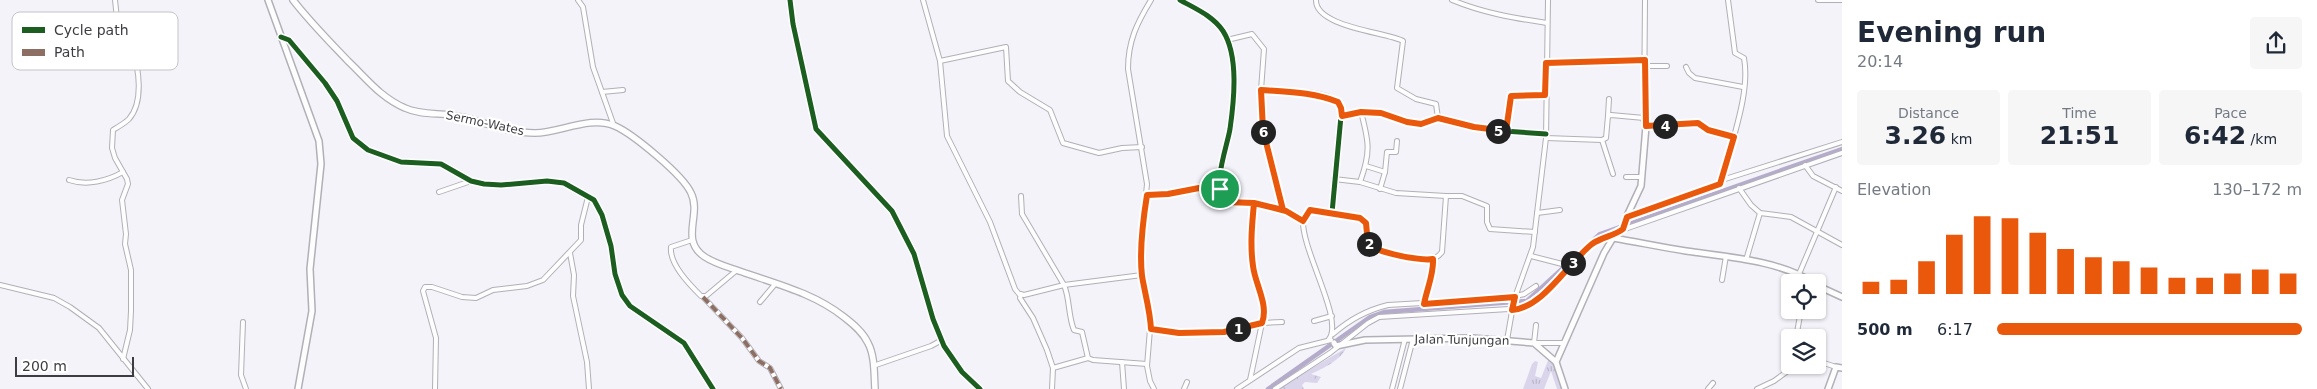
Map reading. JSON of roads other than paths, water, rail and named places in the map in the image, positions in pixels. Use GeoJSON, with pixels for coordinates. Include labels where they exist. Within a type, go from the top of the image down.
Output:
{"type":"FeatureCollection","features":[{"type":"Feature","properties":{"kind":"main road","name":"Sermo-Wates"},"geometry":{"type":"LineString","coordinates":[[293,0],[315,28],[379,92],[406,109],[452,114],[522,132],[536,133],[591,123],[614,126],[657,156],[679,177],[691,192],[694,210],[692,240]]}},
{"type":"Feature","properties":{"kind":"main road"},"geometry":{"type":"LineString","coordinates":[[692,240],[696,249],[705,257],[816,298],[854,326],[868,341],[875,389]]}},
{"type":"Feature","properties":{"kind":"street"},"geometry":{"type":"LineString","coordinates":[[268,0],[312,117],[319,141],[320,164],[310,269],[312,311],[298,389]]}},
{"type":"Feature","properties":{"kind":"street"},"geometry":{"type":"LineString","coordinates":[[578,0],[583,7],[594,67],[614,126]]}},
{"type":"Feature","properties":{"kind":"street"},"geometry":{"type":"LineString","coordinates":[[790,0],[793,24],[816,129],[892,211],[914,254],[942,340],[962,372],[980,389]]}},
{"type":"Feature","properties":{"kind":"street"},"geometry":{"type":"LineString","coordinates":[[923,0],[940,61],[947,136],[990,222],[1015,288],[1022,294]]}},
{"type":"Feature","properties":{"kind":"street"},"geometry":{"type":"LineString","coordinates":[[1151,0],[1133,31],[1128,51],[1130,92],[1142,147],[1147,195],[1142,236],[1142,275],[1149,304],[1151,329],[1147,364],[1150,381],[1154,389]]}},
{"type":"Feature","properties":{"kind":"street"},"geometry":{"type":"LineString","coordinates":[[1180,0],[1209,16],[1224,32],[1233,59],[1230,127],[1220,177],[1220,189],[1225,202],[1254,203],[1283,210],[1303,221]]}},
{"type":"Feature","properties":{"kind":"street"},"geometry":{"type":"LineString","coordinates":[[1316,0],[1318,8],[1334,20],[1357,30],[1375,32],[1403,41],[1396,88],[1416,99],[1436,104],[1438,118]]}},
{"type":"Feature","properties":{"kind":"street"},"geometry":{"type":"LineString","coordinates":[[1452,0],[1472,9],[1547,23]]}},
{"type":"Feature","properties":{"kind":"street"},"geometry":{"type":"LineString","coordinates":[[1507,340],[1512,309],[1531,256],[1535,232],[1546,136],[1545,95],[1548,0]]}},
{"type":"Feature","properties":{"kind":"street"},"geometry":{"type":"LineString","coordinates":[[1556,362],[1604,253],[1613,238],[1625,225],[1640,191],[1646,126],[1644,118],[1645,0]]}},
{"type":"Feature","properties":{"kind":"street"},"geometry":{"type":"LineString","coordinates":[[1237,389],[1299,348],[1332,342],[1379,317],[1525,308],[1532,304],[1569,266],[1601,238],[1625,225],[1719,185],[1734,137],[1746,77],[1744,58],[1735,53],[1728,0]]}},
{"type":"Feature","properties":{"kind":"street"},"geometry":{"type":"LineString","coordinates":[[1818,0],[1842,0]]}},
{"type":"Feature","properties":{"kind":"street"},"geometry":{"type":"LineString","coordinates":[[1227,40],[1252,34],[1264,49],[1261,90],[1263,130],[1283,210]]}},
{"type":"Feature","properties":{"kind":"street"},"geometry":{"type":"LineString","coordinates":[[281,36],[289,40],[326,83],[337,101],[353,138],[362,148],[401,162],[441,164],[471,181],[501,185],[546,181],[564,183],[598,205],[611,246],[615,274],[622,295],[630,306],[684,343],[713,389]]}},
{"type":"Feature","properties":{"kind":"street"},"geometry":{"type":"LineString","coordinates":[[940,61],[1006,47],[1008,81],[1020,92],[1050,110],[1063,143],[1098,153],[1122,148],[1142,147]]}},
{"type":"Feature","properties":{"kind":"street"},"geometry":{"type":"LineString","coordinates":[[1546,63],[1645,60]]}},
{"type":"Feature","properties":{"kind":"street"},"geometry":{"type":"LineString","coordinates":[[1645,66],[1667,66]]}},
{"type":"Feature","properties":{"kind":"street"},"geometry":{"type":"LineString","coordinates":[[1686,66],[1689,73],[1696,78],[1743,87]]}},
{"type":"Feature","properties":{"kind":"street"},"geometry":{"type":"LineString","coordinates":[[123,360],[130,330],[131,270],[125,244],[126,234],[122,200],[128,184],[112,148],[113,130],[129,118],[135,106],[138,70]]}},
{"type":"Feature","properties":{"kind":"street"},"geometry":{"type":"LineString","coordinates":[[602,92],[623,90]]}},
{"type":"Feature","properties":{"kind":"street"},"geometry":{"type":"LineString","coordinates":[[1261,90],[1307,92],[1338,102],[1342,116],[1332,213]]}},
{"type":"Feature","properties":{"kind":"street"},"geometry":{"type":"LineString","coordinates":[[1506,131],[1511,96],[1545,95]]}},
{"type":"Feature","properties":{"kind":"street"},"geometry":{"type":"LineString","coordinates":[[1342,116],[1361,112],[1381,113],[1414,124],[1427,124],[1438,118],[1474,127],[1546,136],[1602,140],[1606,138],[1609,99]]}},
{"type":"Feature","properties":{"kind":"street"},"geometry":{"type":"LineString","coordinates":[[1360,182],[1366,166],[1368,143],[1361,112]]}},
{"type":"Feature","properties":{"kind":"street"},"geometry":{"type":"LineString","coordinates":[[1608,116],[1614,114],[1644,118]]}},
{"type":"Feature","properties":{"kind":"street"},"geometry":{"type":"LineString","coordinates":[[1646,126],[1698,123],[1708,130],[1734,137]]}},
{"type":"Feature","properties":{"kind":"street"},"geometry":{"type":"LineString","coordinates":[[1602,140],[1613,174]]}},
{"type":"Feature","properties":{"kind":"street"},"geometry":{"type":"LineString","coordinates":[[1380,189],[1385,172],[1387,152],[1396,152],[1397,141]]}},
{"type":"Feature","properties":{"kind":"street"},"geometry":{"type":"LineString","coordinates":[[1722,180],[1842,142]]}},
{"type":"Feature","properties":{"kind":"street"},"geometry":{"type":"LineString","coordinates":[[1625,225],[1685,207],[1798,165],[1805,165],[1842,153]]}},
{"type":"Feature","properties":{"kind":"street"},"geometry":{"type":"LineString","coordinates":[[1794,157],[1798,165]]}},
{"type":"Feature","properties":{"kind":"street"},"geometry":{"type":"LineString","coordinates":[[1805,165],[1814,176],[1842,191]]}},
{"type":"Feature","properties":{"kind":"street"},"geometry":{"type":"LineString","coordinates":[[1366,166],[1385,172]]}},
{"type":"Feature","properties":{"kind":"street"},"geometry":{"type":"LineString","coordinates":[[69,180],[77,182],[100,181],[113,178],[123,172]]}},
{"type":"Feature","properties":{"kind":"street"},"geometry":{"type":"LineString","coordinates":[[1626,177],[1642,177]]}},
{"type":"Feature","properties":{"kind":"street"},"geometry":{"type":"LineString","coordinates":[[1334,179],[1360,182],[1396,193],[1462,196],[1487,206],[1487,222],[1490,229],[1535,232]]}},
{"type":"Feature","properties":{"kind":"street"},"geometry":{"type":"LineString","coordinates":[[439,192],[471,181]]}},
{"type":"Feature","properties":{"kind":"street"},"geometry":{"type":"LineString","coordinates":[[1613,238],[1726,256],[1799,274],[1836,187]]}},
{"type":"Feature","properties":{"kind":"street"},"geometry":{"type":"LineString","coordinates":[[1147,195],[1168,194],[1199,188],[1220,189]]}},
{"type":"Feature","properties":{"kind":"street"},"geometry":{"type":"LineString","coordinates":[[1739,188],[1750,205],[1760,212],[1791,217],[1808,224],[1818,232],[1842,245]]}},
{"type":"Feature","properties":{"kind":"street"},"geometry":{"type":"LineString","coordinates":[[1021,196],[1022,214],[1064,285],[1068,295],[1072,324],[1074,330],[1082,332],[1088,358]]}},
{"type":"Feature","properties":{"kind":"street"},"geometry":{"type":"LineString","coordinates":[[1275,389],[1330,352],[1332,342],[1332,316],[1306,246],[1303,221],[1308,211],[1351,215],[1364,219],[1368,244],[1372,247],[1401,255],[1433,259],[1440,255],[1444,248],[1446,196]]}},
{"type":"Feature","properties":{"kind":"street"},"geometry":{"type":"LineString","coordinates":[[435,389],[436,338],[423,291],[425,287],[432,287],[462,297],[476,298],[493,290],[527,286],[543,280],[581,240],[581,225],[588,198]]}},
{"type":"Feature","properties":{"kind":"street"},"geometry":{"type":"LineString","coordinates":[[1682,200],[1685,207]]}},
{"type":"Feature","properties":{"kind":"street"},"geometry":{"type":"LineString","coordinates":[[1250,380],[1265,314],[1253,266],[1251,237],[1254,203]]}},
{"type":"Feature","properties":{"kind":"street"},"geometry":{"type":"LineString","coordinates":[[1537,213],[1560,210]]}},
{"type":"Feature","properties":{"kind":"street"},"geometry":{"type":"LineString","coordinates":[[1746,260],[1760,212]]}},
{"type":"Feature","properties":{"kind":"street"},"geometry":{"type":"LineString","coordinates":[[692,240],[671,247],[670,250],[677,266],[691,286],[742,338],[759,361],[770,368],[781,389]]}},
{"type":"Feature","properties":{"kind":"street"},"geometry":{"type":"LineString","coordinates":[[570,253],[574,275],[573,296],[587,362],[589,389]]}},
{"type":"Feature","properties":{"kind":"street"},"geometry":{"type":"LineString","coordinates":[[1531,256],[1569,266]]}},
{"type":"Feature","properties":{"kind":"street"},"geometry":{"type":"LineString","coordinates":[[1722,280],[1726,256]]}},
{"type":"Feature","properties":{"kind":"street"},"geometry":{"type":"LineString","coordinates":[[1424,304],[1427,288],[1434,270],[1433,259]]}},
{"type":"Feature","properties":{"kind":"street"},"geometry":{"type":"LineString","coordinates":[[703,297],[720,286],[737,270]]}},
{"type":"Feature","properties":{"kind":"street"},"geometry":{"type":"LineString","coordinates":[[1022,294],[1064,285],[1142,275]]}},
{"type":"Feature","properties":{"kind":"street"},"geometry":{"type":"LineString","coordinates":[[760,302],[776,283]]}},
{"type":"Feature","properties":{"kind":"street"},"geometry":{"type":"LineString","coordinates":[[0,285],[54,298],[70,307],[99,328],[148,389]]}},
{"type":"Feature","properties":{"kind":"street"},"geometry":{"type":"LineString","coordinates":[[1333,334],[1351,320],[1372,309],[1388,306],[1515,298],[1536,286]]}},
{"type":"Feature","properties":{"kind":"street"},"geometry":{"type":"LineString","coordinates":[[1826,290],[1842,298]]}},
{"type":"Feature","properties":{"kind":"street"},"geometry":{"type":"LineString","coordinates":[[1022,294],[1020,298],[1040,331],[1053,368],[1052,389]]}},
{"type":"Feature","properties":{"kind":"street"},"geometry":{"type":"LineString","coordinates":[[1314,321],[1332,316]]}},
{"type":"Feature","properties":{"kind":"street"},"geometry":{"type":"LineString","coordinates":[[243,322],[241,375],[246,389]]}},
{"type":"Feature","properties":{"kind":"street"},"geometry":{"type":"LineString","coordinates":[[1151,329],[1179,333],[1224,332],[1262,323],[1282,322]]}},
{"type":"Feature","properties":{"kind":"street"},"geometry":{"type":"LineString","coordinates":[[1534,343],[1536,325]]}},
{"type":"Feature","properties":{"kind":"street"},"geometry":{"type":"LineString","coordinates":[[1400,389],[1412,338]]}},
{"type":"Feature","properties":{"kind":"street","name":"Jalan Tunjungan"},"geometry":{"type":"LineString","coordinates":[[1332,342],[1412,338],[1472,338],[1534,343]]}},
{"type":"Feature","properties":{"kind":"street"},"geometry":{"type":"LineString","coordinates":[[1392,389],[1405,339]]}},
{"type":"Feature","properties":{"kind":"street"},"geometry":{"type":"LineString","coordinates":[[873,366],[942,340]]}},
{"type":"Feature","properties":{"kind":"street"},"geometry":{"type":"LineString","coordinates":[[1534,343],[1564,343]]}},
{"type":"Feature","properties":{"kind":"street"},"geometry":{"type":"LineString","coordinates":[[1534,343],[1556,362],[1565,389]]}},
{"type":"Feature","properties":{"kind":"street"},"geometry":{"type":"LineString","coordinates":[[1053,368],[1088,358],[1147,364]]}},
{"type":"Feature","properties":{"kind":"street"},"geometry":{"type":"LineString","coordinates":[[1122,362],[1124,389]]}},
{"type":"Feature","properties":{"kind":"street"},"geometry":{"type":"LineString","coordinates":[[1826,363],[1842,368]]}},
{"type":"Feature","properties":{"kind":"street"},"geometry":{"type":"LineString","coordinates":[[1828,389],[1836,366]]}},
{"type":"Feature","properties":{"kind":"street"},"geometry":{"type":"LineString","coordinates":[[1757,389],[1774,381],[1783,374]]}},
{"type":"Feature","properties":{"kind":"street"},"geometry":{"type":"LineString","coordinates":[[1184,389],[1187,382]]}},
{"type":"Feature","properties":{"kind":"street"},"geometry":{"type":"LineString","coordinates":[[1708,389],[1713,383]]}},
{"type":"Feature","properties":{"kind":"waterway"},"geometry":{"type":"LineString","coordinates":[[1268,389],[1370,317],[1384,312],[1527,301],[1600,234],[1842,149]]}}]}
